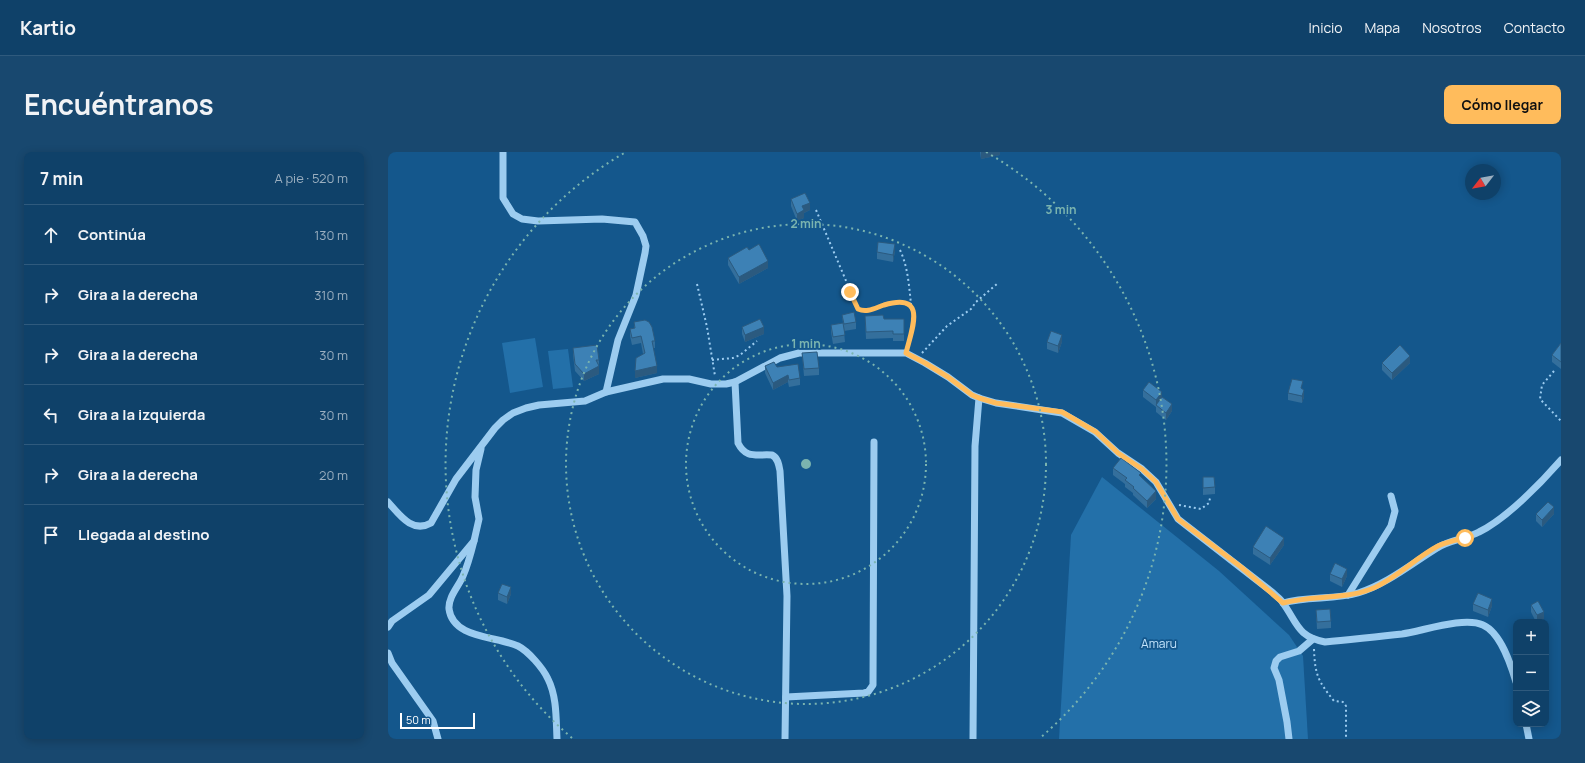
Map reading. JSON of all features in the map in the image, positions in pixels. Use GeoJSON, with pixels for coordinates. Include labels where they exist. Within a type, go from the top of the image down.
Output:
{"type":"FeatureCollection","features":[{"type":"Feature","properties":{"kind":"street"},"geometry":{"type":"LineString","coordinates":[[503,152],[503,198],[513,214],[522,219],[602,219],[636,222],[643,236],[646,246],[636,295],[616,347],[606,392]]}},
{"type":"Feature","properties":{"kind":"street"},"geometry":{"type":"LineString","coordinates":[[388,502],[403,518],[415,526],[425,526],[431,523],[456,479],[503,420],[513,413],[526,408],[539,405],[585,401],[606,392],[663,379],[689,379],[716,384],[734,382],[780,358],[799,353],[906,353],[948,377],[972,395],[979,398],[996,403],[1062,412],[1096,432],[1118,453],[1142,469],[1156,482],[1178,519],[1241,567],[1283,603],[1298,627],[1305,635],[1313,639],[1326,642],[1403,634],[1436,626],[1476,622],[1484,625],[1496,635],[1513,674]]}},
{"type":"Feature","properties":{"kind":"street"},"geometry":{"type":"LineString","coordinates":[[734,382],[738,442],[741,449],[747,454],[775,456],[779,462],[787,596],[785,739]]}},
{"type":"Feature","properties":{"kind":"street"},"geometry":{"type":"LineString","coordinates":[[973,739],[976,446],[979,398]]}},
{"type":"Feature","properties":{"kind":"street"},"geometry":{"type":"LineString","coordinates":[[786,697],[864,693],[868,692],[873,685],[874,442]]}},
{"type":"Feature","properties":{"kind":"street"},"geometry":{"type":"LineString","coordinates":[[482,447],[476,470],[475,497],[479,519],[471,555],[463,577],[450,599],[449,610],[459,628],[474,635],[518,646],[542,669],[554,694],[557,739]]}},
{"type":"Feature","properties":{"kind":"street"},"geometry":{"type":"LineString","coordinates":[[1283,603],[1294,600],[1348,595],[1371,589],[1385,582],[1438,546],[1479,533],[1509,511],[1561,460]]}},
{"type":"Feature","properties":{"kind":"street"},"geometry":{"type":"LineString","coordinates":[[1348,595],[1391,526],[1395,511],[1391,496]]}},
{"type":"Feature","properties":{"kind":"street"},"geometry":{"type":"LineString","coordinates":[[388,627],[392,621],[429,595],[474,541]]}},
{"type":"Feature","properties":{"kind":"street"},"geometry":{"type":"LineString","coordinates":[[1289,739],[1288,722],[1279,680],[1274,668],[1276,661],[1280,657],[1299,651],[1313,639]]}},
{"type":"Feature","properties":{"kind":"street"},"geometry":{"type":"LineString","coordinates":[[388,653],[392,663],[434,721],[438,739]]}},
{"type":"Feature","properties":{"kind":"street"},"geometry":{"type":"LineString","coordinates":[[1527,727],[1529,739]]}},
{"type":"Feature","properties":{"kind":"path"},"geometry":{"type":"LineString","coordinates":[[816,210],[858,309],[863,311],[871,310],[891,303],[904,302],[910,304]]}},
{"type":"Feature","properties":{"kind":"path"},"geometry":{"type":"LineString","coordinates":[[900,250],[904,258],[909,282],[910,304],[914,320],[906,353]]}},
{"type":"Feature","properties":{"kind":"path"},"geometry":{"type":"LineString","coordinates":[[697,284],[707,327],[716,384]]}},
{"type":"Feature","properties":{"kind":"path"},"geometry":{"type":"LineString","coordinates":[[917,358],[947,326],[971,309],[976,302],[997,284]]}},
{"type":"Feature","properties":{"kind":"path"},"geometry":{"type":"LineString","coordinates":[[712,360],[733,358],[740,355],[757,340]]}},
{"type":"Feature","properties":{"kind":"path"},"geometry":{"type":"LineString","coordinates":[[1554,371],[1542,386],[1540,398],[1561,421]]}},
{"type":"Feature","properties":{"kind":"path"},"geometry":{"type":"LineString","coordinates":[[1168,503],[1201,509],[1209,503],[1210,498]]}},
{"type":"Feature","properties":{"kind":"path"},"geometry":{"type":"LineString","coordinates":[[1313,639],[1315,668],[1318,678],[1323,688],[1334,702],[1343,702],[1346,706],[1346,739]]}},
{"type":"Feature","properties":{"kind":"green space"},"geometry":{"type":"Polygon","coordinates":[[[535,338],[543,387],[510,393],[502,343],[535,338]]]}},
{"type":"Feature","properties":{"kind":"green space"},"geometry":{"type":"Polygon","coordinates":[[[568,349],[573,387],[553,389],[548,351],[568,349]]]}},
{"type":"Feature","properties":{"kind":"green space","name":"Amaru"},"geometry":{"type":"Polygon","coordinates":[[[1102,477],[1219,571],[1289,635],[1303,656],[1308,739],[1059,739],[1071,535],[1102,477]]]}},
{"type":"Feature","properties":{"kind":"building"},"geometry":{"type":"Polygon","coordinates":[[[805,193],[810,203],[802,206],[804,210],[797,214],[791,199],[805,193]]]}},
{"type":"Feature","properties":{"kind":"building"},"geometry":{"type":"Polygon","coordinates":[[[878,242],[895,244],[893,255],[877,252],[878,242]]]}},
{"type":"Feature","properties":{"kind":"building"},"geometry":{"type":"Polygon","coordinates":[[[759,244],[768,261],[739,277],[728,258],[747,247],[749,250],[759,244]]]}},
{"type":"Feature","properties":{"kind":"building"},"geometry":{"type":"Polygon","coordinates":[[[854,312],[856,322],[844,324],[842,315],[854,312]]]}},
{"type":"Feature","properties":{"kind":"building"},"geometry":{"type":"Polygon","coordinates":[[[883,315],[884,319],[904,319],[904,334],[893,334],[893,331],[866,332],[865,316],[883,315]]]}},
{"type":"Feature","properties":{"kind":"building"},"geometry":{"type":"Polygon","coordinates":[[[760,319],[764,327],[745,335],[742,327],[760,319]]]}},
{"type":"Feature","properties":{"kind":"building"},"geometry":{"type":"Polygon","coordinates":[[[645,320],[649,322],[652,327],[655,341],[652,341],[657,366],[635,371],[636,358],[645,353],[641,336],[632,338],[630,329],[635,328],[634,322],[645,320]]]}},
{"type":"Feature","properties":{"kind":"building"},"geometry":{"type":"Polygon","coordinates":[[[843,323],[845,335],[833,337],[831,325],[843,323]]]}},
{"type":"Feature","properties":{"kind":"building"},"geometry":{"type":"Polygon","coordinates":[[[1051,331],[1062,335],[1058,346],[1047,342],[1051,331]]]}},
{"type":"Feature","properties":{"kind":"building"},"geometry":{"type":"Polygon","coordinates":[[[1561,343],[1561,362],[1552,355],[1561,343]]]}},
{"type":"Feature","properties":{"kind":"building"},"geometry":{"type":"Polygon","coordinates":[[[597,345],[599,360],[596,360],[599,366],[584,374],[575,364],[573,348],[597,345]]]}},
{"type":"Feature","properties":{"kind":"building"},"geometry":{"type":"Polygon","coordinates":[[[1400,345],[1410,356],[1392,373],[1382,363],[1400,345]]]}},
{"type":"Feature","properties":{"kind":"building"},"geometry":{"type":"Polygon","coordinates":[[[817,352],[819,368],[804,369],[802,353],[817,352]]]}},
{"type":"Feature","properties":{"kind":"building"},"geometry":{"type":"Polygon","coordinates":[[[774,362],[777,367],[798,364],[800,378],[789,380],[788,375],[773,383],[765,366],[774,362]]]}},
{"type":"Feature","properties":{"kind":"building"},"geometry":{"type":"Polygon","coordinates":[[[1292,379],[1303,381],[1301,388],[1304,390],[1302,396],[1288,393],[1292,379]]]}},
{"type":"Feature","properties":{"kind":"building"},"geometry":{"type":"Polygon","coordinates":[[[1149,382],[1162,392],[1156,400],[1143,390],[1149,382]]]}},
{"type":"Feature","properties":{"kind":"building"},"geometry":{"type":"Polygon","coordinates":[[[1162,397],[1172,404],[1166,413],[1156,405],[1162,397]]]}},
{"type":"Feature","properties":{"kind":"building"},"geometry":{"type":"Polygon","coordinates":[[[1121,458],[1141,473],[1139,475],[1156,491],[1147,501],[1125,480],[1127,478],[1113,468],[1121,458]]]}},
{"type":"Feature","properties":{"kind":"building"},"geometry":{"type":"Polygon","coordinates":[[[1203,477],[1214,477],[1215,487],[1203,488],[1203,477]]]}},
{"type":"Feature","properties":{"kind":"building"},"geometry":{"type":"Polygon","coordinates":[[[1548,502],[1554,507],[1542,520],[1536,514],[1548,502]]]}},
{"type":"Feature","properties":{"kind":"building"},"geometry":{"type":"Polygon","coordinates":[[[1266,526],[1284,538],[1270,558],[1253,547],[1266,526]]]}},
{"type":"Feature","properties":{"kind":"building"},"geometry":{"type":"Polygon","coordinates":[[[1335,563],[1347,569],[1342,579],[1330,574],[1335,563]]]}},
{"type":"Feature","properties":{"kind":"building"},"geometry":{"type":"Polygon","coordinates":[[[502,584],[511,587],[507,597],[498,593],[502,584]]]}},
{"type":"Feature","properties":{"kind":"building"},"geometry":{"type":"Polygon","coordinates":[[[1478,593],[1492,599],[1488,610],[1473,604],[1478,593]]]}},
{"type":"Feature","properties":{"kind":"building"},"geometry":{"type":"Polygon","coordinates":[[[1538,601],[1544,612],[1537,615],[1531,605],[1538,601]]]}},
{"type":"Feature","properties":{"kind":"building"},"geometry":{"type":"Polygon","coordinates":[[[1330,609],[1331,621],[1317,622],[1316,610],[1330,609]]]}},
{"type":"Feature","properties":{"kind":"route"},"geometry":{"type":"LineString","coordinates":[[850,292],[858,309],[863,311],[871,310],[891,303],[904,302],[910,304],[914,320],[906,353],[948,377],[972,395],[996,403],[1062,412],[1096,432],[1118,453],[1142,469],[1156,482],[1173,513],[1178,519],[1241,567],[1283,603],[1294,600],[1356,594],[1371,589],[1404,570],[1438,546],[1465,538]]}}]}
